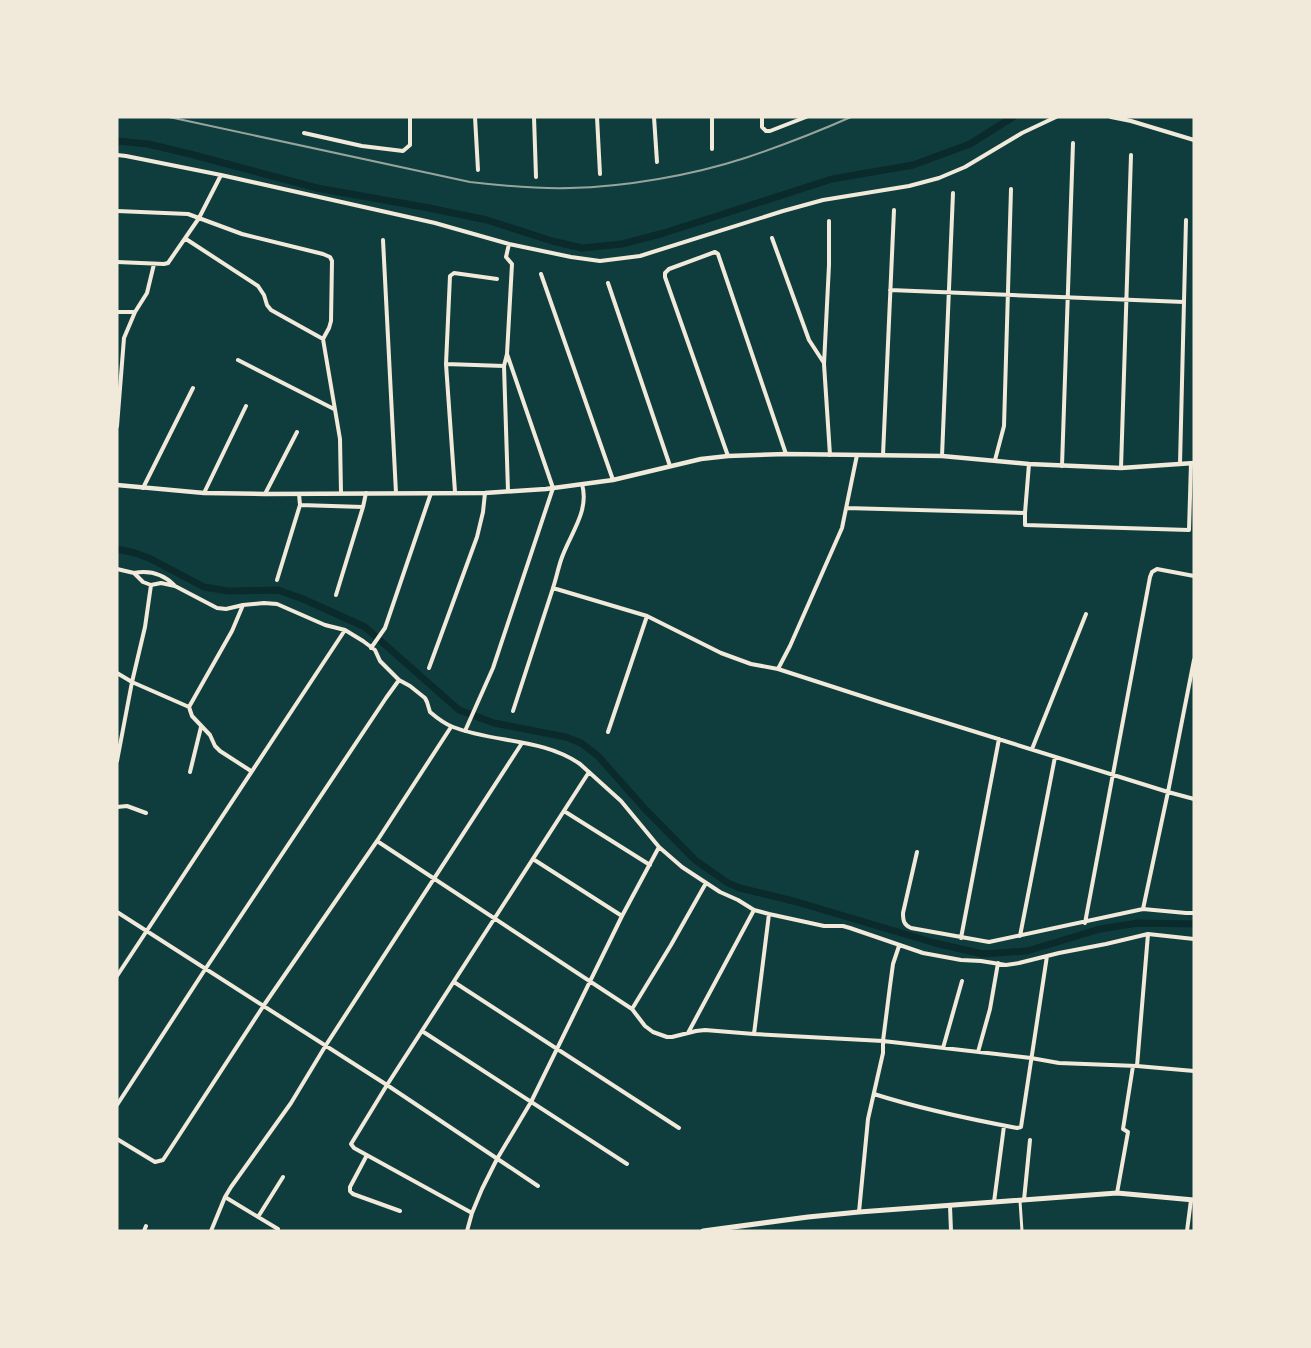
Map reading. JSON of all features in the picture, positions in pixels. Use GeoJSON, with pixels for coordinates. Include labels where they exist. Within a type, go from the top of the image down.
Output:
{"type":"FeatureCollection","features":[{"type":"Feature","properties":{"kind":"main road"},"geometry":{"type":"LineString","coordinates":[[703,1231],[859,1212],[1117,1193],[1193,1199]]}},
{"type":"Feature","properties":{"kind":"street"},"geometry":{"type":"LineString","coordinates":[[304,133],[362,146],[404,151],[410,146],[410,117]]}},
{"type":"Feature","properties":{"kind":"street"},"geometry":{"type":"LineString","coordinates":[[475,117],[478,170]]}},
{"type":"Feature","properties":{"kind":"street"},"geometry":{"type":"LineString","coordinates":[[534,117],[537,177]]}},
{"type":"Feature","properties":{"kind":"street"},"geometry":{"type":"LineString","coordinates":[[597,117],[600,174]]}},
{"type":"Feature","properties":{"kind":"street"},"geometry":{"type":"LineString","coordinates":[[654,117],[657,162]]}},
{"type":"Feature","properties":{"kind":"street"},"geometry":{"type":"LineString","coordinates":[[712,117],[712,149]]}},
{"type":"Feature","properties":{"kind":"street"},"geometry":{"type":"LineString","coordinates":[[762,117],[762,127],[766,131],[807,117]]}},
{"type":"Feature","properties":{"kind":"street"},"geometry":{"type":"LineString","coordinates":[[117,155],[221,175],[435,223],[510,244],[585,260],[600,261],[640,256],[823,200],[897,188],[939,178],[965,167],[1022,133],[1056,117]]}},
{"type":"Feature","properties":{"kind":"street"},"geometry":{"type":"LineString","coordinates":[[1111,117],[1194,140]]}},
{"type":"Feature","properties":{"kind":"street"},"geometry":{"type":"LineString","coordinates":[[1062,466],[1073,143]]}},
{"type":"Feature","properties":{"kind":"street"},"geometry":{"type":"LineString","coordinates":[[1121,468],[1131,155]]}},
{"type":"Feature","properties":{"kind":"street"},"geometry":{"type":"LineString","coordinates":[[117,262],[168,263],[199,218],[221,175]]}},
{"type":"Feature","properties":{"kind":"street"},"geometry":{"type":"LineString","coordinates":[[995,460],[1004,426],[1011,189]]}},
{"type":"Feature","properties":{"kind":"street"},"geometry":{"type":"LineString","coordinates":[[942,456],[953,193]]}},
{"type":"Feature","properties":{"kind":"street"},"geometry":{"type":"LineString","coordinates":[[883,455],[894,210]]}},
{"type":"Feature","properties":{"kind":"street"},"geometry":{"type":"LineString","coordinates":[[117,211],[188,214],[242,234],[330,257],[332,261],[332,317],[323,339],[340,439],[341,493]]}},
{"type":"Feature","properties":{"kind":"street"},"geometry":{"type":"LineString","coordinates":[[1180,465],[1186,220]]}},
{"type":"Feature","properties":{"kind":"street"},"geometry":{"type":"LineString","coordinates":[[829,221],[825,364],[830,455]]}},
{"type":"Feature","properties":{"kind":"street"},"geometry":{"type":"LineString","coordinates":[[772,238],[809,340],[825,364]]}},
{"type":"Feature","properties":{"kind":"street"},"geometry":{"type":"LineString","coordinates":[[186,239],[258,286],[271,310],[323,339]]}},
{"type":"Feature","properties":{"kind":"street"},"geometry":{"type":"LineString","coordinates":[[383,240],[396,493]]}},
{"type":"Feature","properties":{"kind":"street"},"geometry":{"type":"LineString","coordinates":[[508,491],[504,366],[507,354],[512,264],[506,257],[510,244]]}},
{"type":"Feature","properties":{"kind":"street"},"geometry":{"type":"LineString","coordinates":[[728,456],[665,277],[669,269],[715,252],[718,254],[786,454]]}},
{"type":"Feature","properties":{"kind":"street"},"geometry":{"type":"LineString","coordinates":[[117,426],[119,375],[124,338],[135,312],[147,293],[154,264]]}},
{"type":"Feature","properties":{"kind":"street"},"geometry":{"type":"LineString","coordinates":[[454,492],[446,364],[450,276],[454,273],[497,279]]}},
{"type":"Feature","properties":{"kind":"street"},"geometry":{"type":"LineString","coordinates":[[541,274],[613,480]]}},
{"type":"Feature","properties":{"kind":"street"},"geometry":{"type":"LineString","coordinates":[[608,283],[670,466]]}},
{"type":"Feature","properties":{"kind":"street"},"geometry":{"type":"LineString","coordinates":[[890,290],[1184,302]]}},
{"type":"Feature","properties":{"kind":"street"},"geometry":{"type":"LineString","coordinates":[[117,312],[135,312]]}},
{"type":"Feature","properties":{"kind":"street"},"geometry":{"type":"LineString","coordinates":[[466,729],[493,668],[553,488],[507,354]]}},
{"type":"Feature","properties":{"kind":"street"},"geometry":{"type":"LineString","coordinates":[[238,360],[335,409]]}},
{"type":"Feature","properties":{"kind":"street"},"geometry":{"type":"LineString","coordinates":[[446,364],[504,366]]}},
{"type":"Feature","properties":{"kind":"street"},"geometry":{"type":"LineString","coordinates":[[143,488],[193,388]]}},
{"type":"Feature","properties":{"kind":"street"},"geometry":{"type":"LineString","coordinates":[[204,493],[246,406]]}},
{"type":"Feature","properties":{"kind":"street"},"geometry":{"type":"LineString","coordinates":[[265,494],[297,432]]}},
{"type":"Feature","properties":{"kind":"street"},"geometry":{"type":"LineString","coordinates":[[117,485],[204,493],[485,493],[553,488],[613,480],[701,459],[786,454],[942,456],[1029,464],[1121,468],[1192,463],[1192,530],[1026,525],[1024,523],[1029,464]]}},
{"type":"Feature","properties":{"kind":"street"},"geometry":{"type":"LineString","coordinates":[[778,669],[842,528],[857,456]]}},
{"type":"Feature","properties":{"kind":"street"},"geometry":{"type":"LineString","coordinates":[[513,711],[561,559],[578,524],[585,495],[582,484]]}},
{"type":"Feature","properties":{"kind":"street"},"geometry":{"type":"LineString","coordinates":[[336,595],[366,493]]}},
{"type":"Feature","properties":{"kind":"street"},"geometry":{"type":"LineString","coordinates":[[372,646],[385,628],[430,493]]}},
{"type":"Feature","properties":{"kind":"street"},"geometry":{"type":"LineString","coordinates":[[429,668],[477,537],[485,493]]}},
{"type":"Feature","properties":{"kind":"street"},"geometry":{"type":"LineString","coordinates":[[278,580],[300,505],[299,494]]}},
{"type":"Feature","properties":{"kind":"street"},"geometry":{"type":"LineString","coordinates":[[300,505],[363,507]]}},
{"type":"Feature","properties":{"kind":"street"},"geometry":{"type":"LineString","coordinates":[[846,508],[1025,513]]}},
{"type":"Feature","properties":{"kind":"street"},"geometry":{"type":"LineString","coordinates":[[117,569],[134,573],[157,573],[175,586],[217,608],[226,609],[264,603],[278,604],[324,625],[345,630],[372,646],[380,661],[399,680],[425,699],[430,712],[451,727],[564,754],[580,764],[621,801],[659,847],[682,867],[720,892],[754,910],[824,926],[850,928],[923,953],[961,960],[1006,964],[1148,934],[1194,939]]}},
{"type":"Feature","properties":{"kind":"street"},"geometry":{"type":"LineString","coordinates":[[1084,923],[1152,572],[1160,569],[1194,576]]}},
{"type":"Feature","properties":{"kind":"street"},"geometry":{"type":"LineString","coordinates":[[134,573],[143,582],[151,585],[161,583],[175,586]]}},
{"type":"Feature","properties":{"kind":"street"},"geometry":{"type":"LineString","coordinates":[[117,761],[132,682],[146,627],[151,585]]}},
{"type":"Feature","properties":{"kind":"street"},"geometry":{"type":"LineString","coordinates":[[553,588],[647,616],[721,653],[752,664],[778,669],[1194,799]]}},
{"type":"Feature","properties":{"kind":"street"},"geometry":{"type":"LineString","coordinates":[[189,707],[232,631],[243,605]]}},
{"type":"Feature","properties":{"kind":"street"},"geometry":{"type":"LineString","coordinates":[[1032,749],[1086,614]]}},
{"type":"Feature","properties":{"kind":"street"},"geometry":{"type":"LineString","coordinates":[[608,732],[647,616]]}},
{"type":"Feature","properties":{"kind":"street"},"geometry":{"type":"LineString","coordinates":[[117,976],[345,630]]}},
{"type":"Feature","properties":{"kind":"street"},"geometry":{"type":"LineString","coordinates":[[1143,909],[1194,660]]}},
{"type":"Feature","properties":{"kind":"street"},"geometry":{"type":"LineString","coordinates":[[117,673],[189,707],[192,716],[210,735],[215,746],[251,771]]}},
{"type":"Feature","properties":{"kind":"street"},"geometry":{"type":"LineString","coordinates":[[117,1105],[399,680]]}},
{"type":"Feature","properties":{"kind":"street"},"geometry":{"type":"LineString","coordinates":[[190,772],[201,726]]}},
{"type":"Feature","properties":{"kind":"street"},"geometry":{"type":"LineString","coordinates":[[117,1139],[154,1162],[163,1160],[451,727]]}},
{"type":"Feature","properties":{"kind":"street"},"geometry":{"type":"LineString","coordinates":[[961,938],[999,739]]}},
{"type":"Feature","properties":{"kind":"street"},"geometry":{"type":"LineString","coordinates":[[211,1231],[225,1197],[291,1103],[326,1045],[522,743]]}},
{"type":"Feature","properties":{"kind":"street"},"geometry":{"type":"LineString","coordinates":[[1020,936],[1055,757]]}},
{"type":"Feature","properties":{"kind":"street"},"geometry":{"type":"LineString","coordinates":[[472,1213],[366,1155],[351,1144],[387,1084],[590,772]]}},
{"type":"Feature","properties":{"kind":"street"},"geometry":{"type":"LineString","coordinates":[[117,807],[127,806],[146,813]]}},
{"type":"Feature","properties":{"kind":"street"},"geometry":{"type":"LineString","coordinates":[[564,811],[650,865]]}},
{"type":"Feature","properties":{"kind":"street"},"geometry":{"type":"LineString","coordinates":[[377,840],[632,1009],[645,1026],[660,1035],[672,1037],[705,1030],[883,1041],[1081,1065],[1135,1066],[1194,1071]]}},
{"type":"Feature","properties":{"kind":"street"},"geometry":{"type":"LineString","coordinates":[[467,1231],[482,1189],[497,1159],[531,1102],[622,916],[659,847]]}},
{"type":"Feature","properties":{"kind":"street"},"geometry":{"type":"LineString","coordinates":[[916,852],[903,913],[904,923],[911,928],[989,942],[1143,909],[1194,912]]}},
{"type":"Feature","properties":{"kind":"street"},"geometry":{"type":"LineString","coordinates":[[533,859],[622,916]]}},
{"type":"Feature","properties":{"kind":"street"},"geometry":{"type":"LineString","coordinates":[[632,1009],[706,883]]}},
{"type":"Feature","properties":{"kind":"street"},"geometry":{"type":"LineString","coordinates":[[688,1034],[754,910]]}},
{"type":"Feature","properties":{"kind":"street"},"geometry":{"type":"LineString","coordinates":[[117,912],[387,1084],[538,1186]]}},
{"type":"Feature","properties":{"kind":"street"},"geometry":{"type":"LineString","coordinates":[[754,1034],[769,914]]}},
{"type":"Feature","properties":{"kind":"street"},"geometry":{"type":"LineString","coordinates":[[1117,1193],[1128,1132],[1123,1129],[1135,1066],[1148,934]]}},
{"type":"Feature","properties":{"kind":"street"},"geometry":{"type":"LineString","coordinates":[[859,1212],[868,1119],[884,1053],[883,1041],[893,964],[899,946]]}},
{"type":"Feature","properties":{"kind":"street"},"geometry":{"type":"LineString","coordinates":[[874,1094],[961,1118],[1017,1128],[1021,1126],[1047,956]]}},
{"type":"Feature","properties":{"kind":"street"},"geometry":{"type":"LineString","coordinates":[[978,1052],[990,1009],[998,963]]}},
{"type":"Feature","properties":{"kind":"street"},"geometry":{"type":"LineString","coordinates":[[943,1048],[962,981]]}},
{"type":"Feature","properties":{"kind":"street"},"geometry":{"type":"LineString","coordinates":[[454,982],[680,1128]]}},
{"type":"Feature","properties":{"kind":"street"},"geometry":{"type":"LineString","coordinates":[[422,1031],[627,1164]]}},
{"type":"Feature","properties":{"kind":"street"},"geometry":{"type":"LineString","coordinates":[[994,1203],[1004,1126]]}},
{"type":"Feature","properties":{"kind":"street"},"geometry":{"type":"LineString","coordinates":[[1022,1231],[1022,1201],[1030,1140]]}},
{"type":"Feature","properties":{"kind":"street"},"geometry":{"type":"LineString","coordinates":[[366,1155],[350,1191],[400,1211]]}},
{"type":"Feature","properties":{"kind":"street"},"geometry":{"type":"LineString","coordinates":[[258,1217],[283,1177]]}},
{"type":"Feature","properties":{"kind":"street"},"geometry":{"type":"LineString","coordinates":[[225,1197],[278,1229]]}},
{"type":"Feature","properties":{"kind":"street"},"geometry":{"type":"LineString","coordinates":[[1187,1231],[1193,1199]]}},
{"type":"Feature","properties":{"kind":"street"},"geometry":{"type":"LineString","coordinates":[[950,1206],[951,1231]]}},
{"type":"Feature","properties":{"kind":"street"},"geometry":{"type":"LineString","coordinates":[[762,1223],[763,1231]]}},
{"type":"Feature","properties":{"kind":"waterway"},"geometry":{"type":"LineString","coordinates":[[117,141],[148,144],[317,188],[487,220],[582,248],[622,244],[664,233],[832,179],[913,165],[970,144],[1013,117]]}},
{"type":"Feature","properties":{"kind":"waterway"},"geometry":{"type":"LineString","coordinates":[[117,549],[149,558],[204,587],[228,591],[278,590],[303,599],[365,627],[459,710],[494,723],[566,737],[581,743],[598,756],[695,860],[728,883],[740,888],[797,902],[935,943],[983,954],[1027,951],[1100,929],[1138,923],[1194,924]]}},
{"type":"Feature","properties":{"kind":"railway"},"geometry":{"type":"LineString","coordinates":[[169,117],[470,182],[558,188],[636,183],[703,170],[772,149],[851,117]]}}]}
